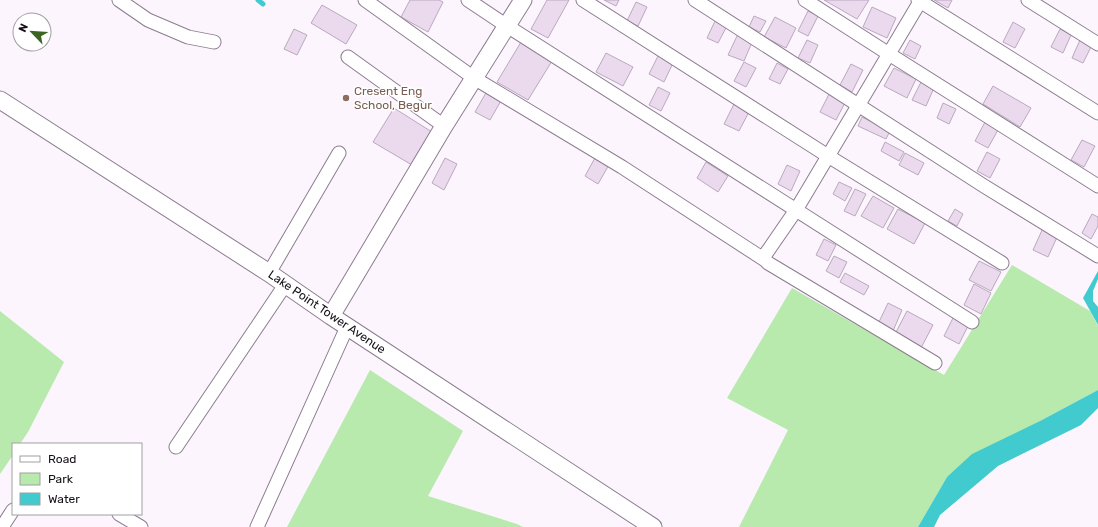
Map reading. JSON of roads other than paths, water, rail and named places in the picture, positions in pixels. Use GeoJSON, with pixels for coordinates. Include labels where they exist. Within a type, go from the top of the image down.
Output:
{"type":"FeatureCollection","features":[{"type":"Feature","properties":{"kind":"street"},"geometry":{"type":"LineString","coordinates":[[119,0],[148,20],[188,37],[214,42]]}},
{"type":"Feature","properties":{"kind":"street"},"geometry":{"type":"LineString","coordinates":[[365,0],[474,78],[622,168],[768,263],[935,363]]}},
{"type":"Feature","properties":{"kind":"street"},"geometry":{"type":"LineString","coordinates":[[468,0],[972,322]]}},
{"type":"Feature","properties":{"kind":"street"},"geometry":{"type":"LineString","coordinates":[[331,316],[444,126],[523,0]]}},
{"type":"Feature","properties":{"kind":"street"},"geometry":{"type":"LineString","coordinates":[[583,0],[828,156],[1002,263]]}},
{"type":"Feature","properties":{"kind":"street"},"geometry":{"type":"LineString","coordinates":[[695,0],[984,186],[1098,256]]}},
{"type":"Feature","properties":{"kind":"street"},"geometry":{"type":"LineString","coordinates":[[805,0],[1098,186]]}},
{"type":"Feature","properties":{"kind":"street"},"geometry":{"type":"LineString","coordinates":[[765,260],[765,255],[796,210],[920,0],[1098,113]]}},
{"type":"Feature","properties":{"kind":"street"},"geometry":{"type":"LineString","coordinates":[[1028,0],[1098,44]]}},
{"type":"Feature","properties":{"kind":"street"},"geometry":{"type":"LineString","coordinates":[[348,57],[444,126]]}},
{"type":"Feature","properties":{"kind":"street","name":"Lake Point Tower Avenue"},"geometry":{"type":"LineString","coordinates":[[0,100],[269,273],[347,327],[653,527]]}},
{"type":"Feature","properties":{"kind":"street"},"geometry":{"type":"LineString","coordinates":[[269,273],[339,153]]}},
{"type":"Feature","properties":{"kind":"street"},"geometry":{"type":"LineString","coordinates":[[176,446],[285,285]]}},
{"type":"Feature","properties":{"kind":"street"},"geometry":{"type":"LineString","coordinates":[[257,527],[347,327]]}},
{"type":"Feature","properties":{"kind":"street"},"geometry":{"type":"LineString","coordinates":[[2,527],[12,512]]}},
{"type":"Feature","properties":{"kind":"street"},"geometry":{"type":"LineString","coordinates":[[121,515],[141,527]]}},
{"type":"Feature","properties":{"kind":"water"},"geometry":{"type":"Polygon","coordinates":[[[1098,271],[1098,279],[1093,291],[1093,301],[1098,307],[1098,325],[1083,298],[1098,271]]]}},
{"type":"Feature","properties":{"kind":"water"},"geometry":{"type":"Polygon","coordinates":[[[1098,390],[1098,408],[1081,425],[998,466],[940,515],[934,527],[918,527],[947,477],[972,454],[1040,421],[1098,390]]]}},
{"type":"Feature","properties":{"kind":"waterway"},"geometry":{"type":"LineString","coordinates":[[258,0],[263,4]]}},
{"type":"Feature","properties":{"kind":"place","name":"Cresent Eng School, Begur"},"geometry":{"type":"Point","coordinates":[346,98]}}]}
